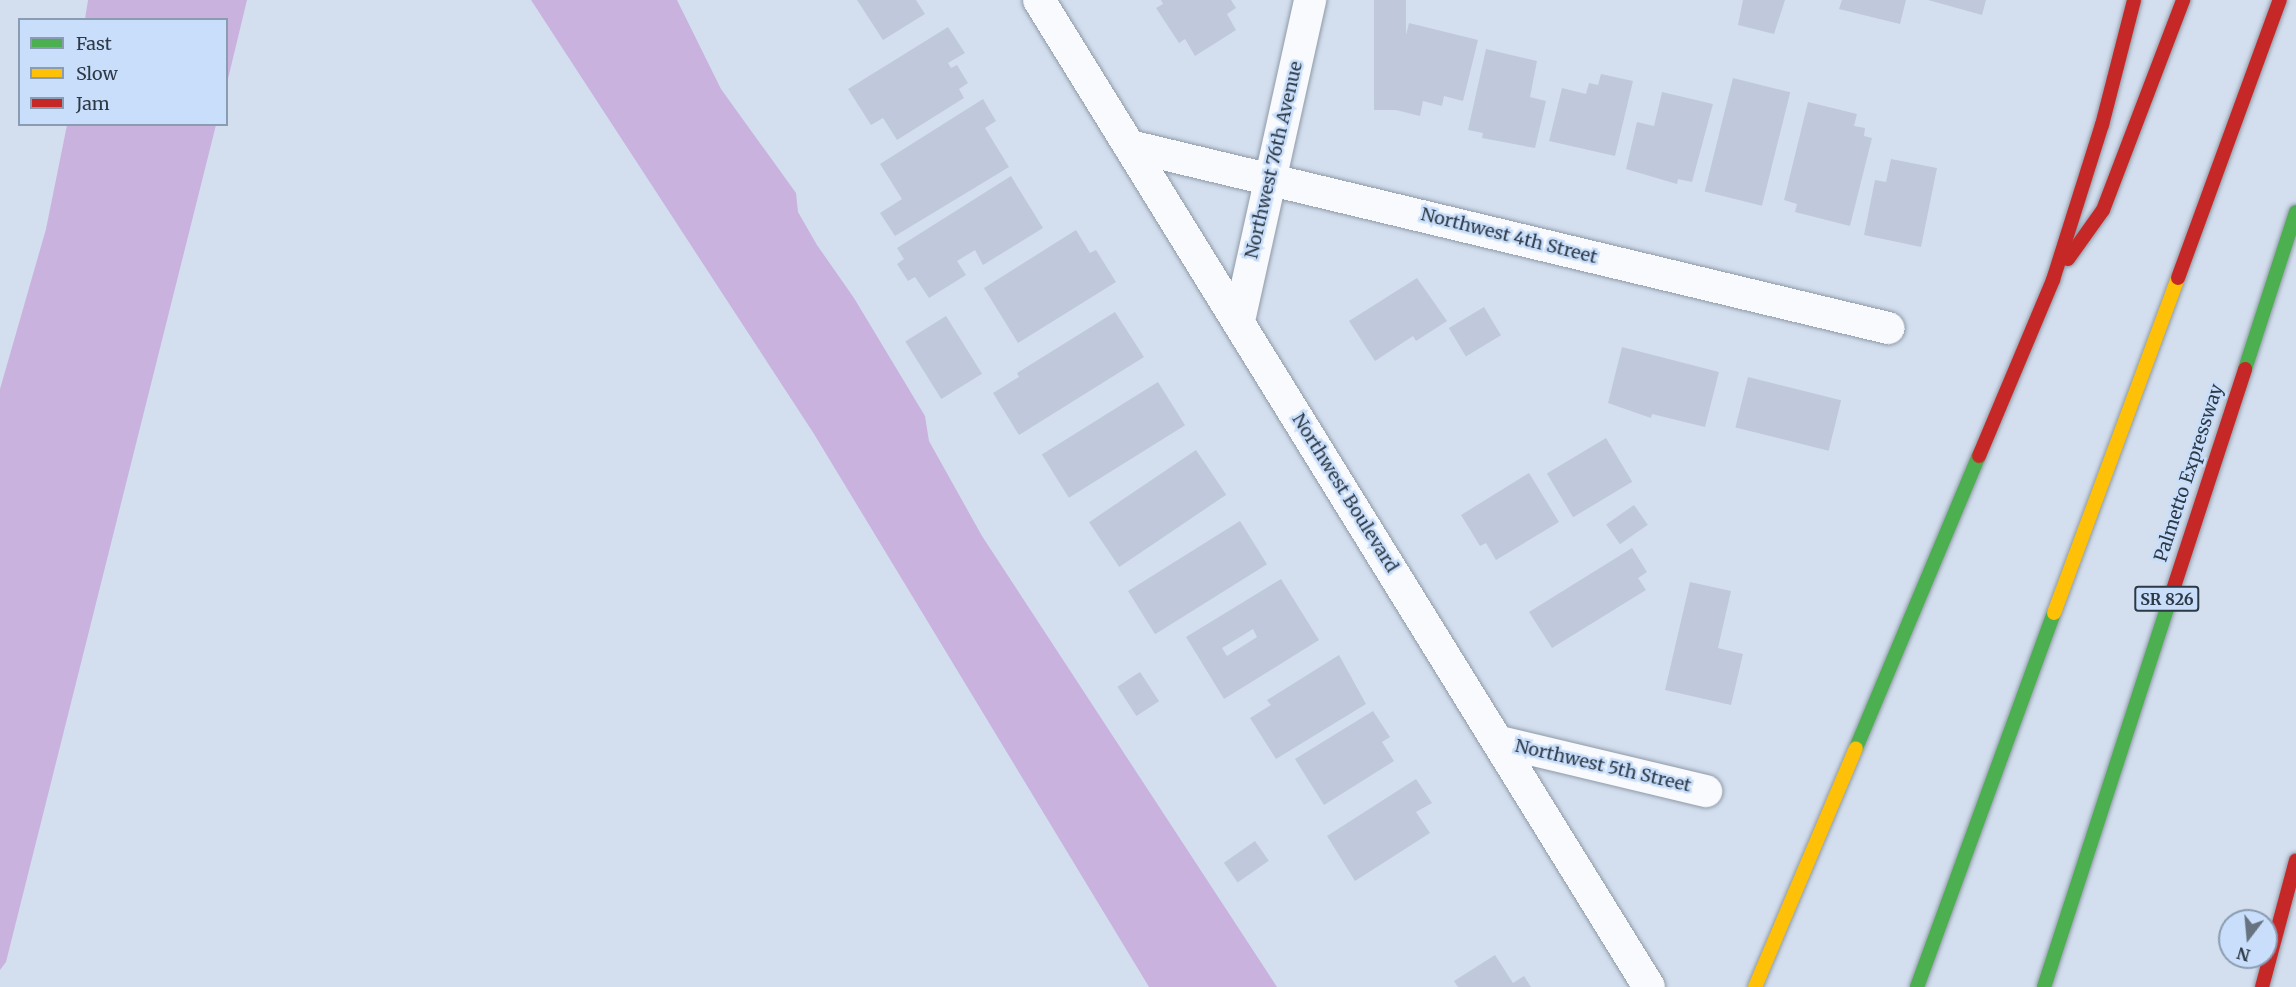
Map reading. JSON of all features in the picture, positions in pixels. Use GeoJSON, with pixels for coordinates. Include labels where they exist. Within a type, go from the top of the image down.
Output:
{"type":"FeatureCollection","features":[{"type":"Feature","properties":{"kind":"highway"},"geometry":{"type":"LineString","coordinates":[[1755,987],[2053,280],[2102,125],[2134,0]]}},
{"type":"Feature","properties":{"kind":"highway"},"geometry":{"type":"LineString","coordinates":[[2053,280],[2103,210],[2183,0]]}},
{"type":"Feature","properties":{"kind":"highway"},"geometry":{"type":"LineString","coordinates":[[1917,987],[2280,0]]}},
{"type":"Feature","properties":{"kind":"highway","name":"Palmetto Expressway"},"geometry":{"type":"LineString","coordinates":[[2044,987],[2296,212]]}},
{"type":"Feature","properties":{"kind":"highway"},"geometry":{"type":"LineString","coordinates":[[2262,987],[2296,860]]}},
{"type":"Feature","properties":{"kind":"street","name":"Northwest Boulevard"},"geometry":{"type":"LineString","coordinates":[[1039,0],[1650,987]]}},
{"type":"Feature","properties":{"kind":"street","name":"Northwest 76th Avenue"},"geometry":{"type":"LineString","coordinates":[[1239,321],[1310,0]]}},
{"type":"Feature","properties":{"kind":"street","name":"Northwest 4th Street"},"geometry":{"type":"LineString","coordinates":[[1130,146],[1887,328]]}},
{"type":"Feature","properties":{"kind":"street","name":"Northwest 5th Street"},"geometry":{"type":"LineString","coordinates":[[1500,742],[1706,791]]}},
{"type":"Feature","properties":{"kind":"shaded area"},"geometry":{"type":"Polygon","coordinates":[[[88,0],[247,0],[228,79],[228,18],[85,18],[88,0]]]}},
{"type":"Feature","properties":{"kind":"shaded area"},"geometry":{"type":"Polygon","coordinates":[[[531,0],[677,0],[721,89],[796,193],[798,212],[817,245],[854,298],[925,416],[929,441],[982,536],[1277,987],[1149,987],[814,434],[531,0]]]}},
{"type":"Feature","properties":{"kind":"shaded area"},"geometry":{"type":"Polygon","coordinates":[[[67,126],[216,126],[6,962],[0,970],[0,389],[46,229],[67,126]]]}},
{"type":"Feature","properties":{"kind":"building"},"geometry":{"type":"Polygon","coordinates":[[[857,0],[916,0],[925,14],[883,40],[857,0]]]}},
{"type":"Feature","properties":{"kind":"building"},"geometry":{"type":"Polygon","coordinates":[[[1161,0],[1231,0],[1236,8],[1227,14],[1236,30],[1195,56],[1185,39],[1179,43],[1156,8],[1163,4],[1161,0]]]}},
{"type":"Feature","properties":{"kind":"building"},"geometry":{"type":"Polygon","coordinates":[[[1374,0],[1406,0],[1406,110],[1374,110],[1374,0]]]}},
{"type":"Feature","properties":{"kind":"building"},"geometry":{"type":"Polygon","coordinates":[[[1743,0],[1785,0],[1774,34],[1738,25],[1743,0]]]}},
{"type":"Feature","properties":{"kind":"building"},"geometry":{"type":"Polygon","coordinates":[[[1842,0],[1906,0],[1900,24],[1839,9],[1842,0]]]}},
{"type":"Feature","properties":{"kind":"building"},"geometry":{"type":"Polygon","coordinates":[[[1928,0],[1986,0],[1982,15],[1928,0]]]}},
{"type":"Feature","properties":{"kind":"building"},"geometry":{"type":"Polygon","coordinates":[[[1409,23],[1478,40],[1463,101],[1444,96],[1442,106],[1423,101],[1420,116],[1388,108],[1409,23]]]}},
{"type":"Feature","properties":{"kind":"building"},"geometry":{"type":"Polygon","coordinates":[[[948,27],[965,53],[948,63],[951,68],[957,65],[968,83],[959,89],[964,98],[897,140],[883,118],[871,125],[848,89],[948,27]]]}},
{"type":"Feature","properties":{"kind":"building"},"geometry":{"type":"Polygon","coordinates":[[[1486,49],[1537,61],[1530,97],[1546,101],[1535,148],[1482,138],[1483,133],[1468,130],[1486,49]]]}},
{"type":"Feature","properties":{"kind":"building"},"geometry":{"type":"Polygon","coordinates":[[[1601,74],[1633,81],[1615,156],[1549,141],[1562,88],[1586,94],[1589,83],[1598,85],[1601,74]]]}},
{"type":"Feature","properties":{"kind":"building"},"geometry":{"type":"Polygon","coordinates":[[[1733,78],[1790,92],[1762,206],[1705,192],[1733,78]]]}},
{"type":"Feature","properties":{"kind":"building"},"geometry":{"type":"Polygon","coordinates":[[[1662,92],[1713,104],[1692,182],[1678,179],[1677,184],[1626,169],[1637,122],[1654,126],[1662,92]]]}},
{"type":"Feature","properties":{"kind":"building"},"geometry":{"type":"Polygon","coordinates":[[[983,99],[996,121],[985,128],[1009,167],[895,236],[880,213],[902,199],[880,164],[983,99]]]}},
{"type":"Feature","properties":{"kind":"building"},"geometry":{"type":"Polygon","coordinates":[[[1808,102],[1857,114],[1854,126],[1865,128],[1864,136],[1872,138],[1850,226],[1795,212],[1797,204],[1784,200],[1808,102]]]}},
{"type":"Feature","properties":{"kind":"building"},"geometry":{"type":"Polygon","coordinates":[[[1891,159],[1937,168],[1921,247],[1864,235],[1875,180],[1886,182],[1891,159]]]}},
{"type":"Feature","properties":{"kind":"building"},"geometry":{"type":"Polygon","coordinates":[[[1011,176],[1043,228],[983,265],[975,250],[957,261],[966,275],[929,298],[915,277],[908,281],[897,264],[904,259],[897,248],[1011,176]]]}},
{"type":"Feature","properties":{"kind":"building"},"geometry":{"type":"Polygon","coordinates":[[[1076,230],[1090,253],[1096,250],[1116,282],[1018,343],[984,288],[1076,230]]]}},
{"type":"Feature","properties":{"kind":"building"},"geometry":{"type":"Polygon","coordinates":[[[1417,278],[1447,321],[1416,341],[1413,336],[1375,361],[1349,321],[1417,278]]]}},
{"type":"Feature","properties":{"kind":"building"},"geometry":{"type":"Polygon","coordinates":[[[1484,307],[1501,335],[1466,356],[1449,328],[1484,307]]]}},
{"type":"Feature","properties":{"kind":"building"},"geometry":{"type":"Polygon","coordinates":[[[1115,312],[1144,357],[1019,435],[993,393],[1019,377],[1017,373],[1115,312]]]}},
{"type":"Feature","properties":{"kind":"building"},"geometry":{"type":"Polygon","coordinates":[[[946,316],[982,374],[941,399],[905,341],[946,316]]]}},
{"type":"Feature","properties":{"kind":"building"},"geometry":{"type":"Polygon","coordinates":[[[1622,347],[1719,372],[1705,427],[1652,414],[1651,418],[1608,403],[1622,347]]]}},
{"type":"Feature","properties":{"kind":"building"},"geometry":{"type":"Polygon","coordinates":[[[1748,377],[1841,400],[1829,451],[1735,427],[1748,377]]]}},
{"type":"Feature","properties":{"kind":"building"},"geometry":{"type":"Polygon","coordinates":[[[1158,382],[1185,425],[1069,498],[1042,455],[1158,382]]]}},
{"type":"Feature","properties":{"kind":"building"},"geometry":{"type":"Polygon","coordinates":[[[1606,438],[1632,482],[1573,517],[1547,474],[1606,438]]]}},
{"type":"Feature","properties":{"kind":"building"},"geometry":{"type":"Polygon","coordinates":[[[1196,450],[1226,495],[1119,567],[1089,522],[1196,450]]]}},
{"type":"Feature","properties":{"kind":"building"},"geometry":{"type":"Polygon","coordinates":[[[1529,473],[1559,522],[1496,560],[1486,543],[1480,546],[1461,515],[1529,473]]]}},
{"type":"Feature","properties":{"kind":"building"},"geometry":{"type":"Polygon","coordinates":[[[1634,505],[1648,525],[1620,544],[1606,525],[1634,505]]]}},
{"type":"Feature","properties":{"kind":"building"},"geometry":{"type":"Polygon","coordinates":[[[1240,521],[1267,564],[1155,634],[1128,591],[1240,521]]]}},
{"type":"Feature","properties":{"kind":"building"},"geometry":{"type":"Polygon","coordinates":[[[1632,548],[1647,572],[1638,578],[1646,590],[1552,648],[1529,612],[1632,548]]]}},
{"type":"Feature","properties":{"kind":"building"},"geometry":{"type":"Polygon","coordinates":[[[1281,579],[1319,640],[1224,699],[1186,637],[1281,579]],[[1253,629],[1222,648],[1227,656],[1257,637],[1253,629]]]}},
{"type":"Feature","properties":{"kind":"building"},"geometry":{"type":"Polygon","coordinates":[[[1690,582],[1731,591],[1718,648],[1743,654],[1731,705],[1665,690],[1690,582]]]}},
{"type":"Feature","properties":{"kind":"building"},"geometry":{"type":"Polygon","coordinates":[[[1339,655],[1366,704],[1276,759],[1250,718],[1271,705],[1267,700],[1339,655]]]}},
{"type":"Feature","properties":{"kind":"building"},"geometry":{"type":"Polygon","coordinates":[[[1140,672],[1159,701],[1136,716],[1117,687],[1140,672]]]}},
{"type":"Feature","properties":{"kind":"building"},"geometry":{"type":"Polygon","coordinates":[[[1373,711],[1390,737],[1382,742],[1394,761],[1324,805],[1295,759],[1373,711]]]}},
{"type":"Feature","properties":{"kind":"building"},"geometry":{"type":"Polygon","coordinates":[[[1416,779],[1432,803],[1416,812],[1430,833],[1355,881],[1327,836],[1416,779]]]}},
{"type":"Feature","properties":{"kind":"building"},"geometry":{"type":"Polygon","coordinates":[[[1255,841],[1269,861],[1238,882],[1224,863],[1255,841]]]}},
{"type":"Feature","properties":{"kind":"building"},"geometry":{"type":"Polygon","coordinates":[[[1495,955],[1513,983],[1524,976],[1531,987],[1458,987],[1454,981],[1495,955]]]}},
{"type":"Feature","properties":{"kind":"traffic: fast"},"geometry":{"type":"LineString","coordinates":[[2245,369],[2296,212]]}},
{"type":"Feature","properties":{"kind":"traffic: fast"},"geometry":{"type":"LineString","coordinates":[[1856,748],[1979,456]]}},
{"type":"Feature","properties":{"kind":"traffic: fast"},"geometry":{"type":"LineString","coordinates":[[2044,987],[2170,599]]}},
{"type":"Feature","properties":{"kind":"traffic: fast"},"geometry":{"type":"LineString","coordinates":[[1917,987],[2054,613]]}},
{"type":"Feature","properties":{"kind":"traffic: slow"},"geometry":{"type":"LineString","coordinates":[[2054,613],[2178,278]]}},
{"type":"Feature","properties":{"kind":"traffic: slow"},"geometry":{"type":"LineString","coordinates":[[1755,987],[1856,748]]}},
{"type":"Feature","properties":{"kind":"traffic: jam"},"geometry":{"type":"LineString","coordinates":[[1979,456],[2053,280],[2102,125],[2134,0]]}},
{"type":"Feature","properties":{"kind":"traffic: jam"},"geometry":{"type":"LineString","coordinates":[[2068,259],[2103,210],[2183,0]]}},
{"type":"Feature","properties":{"kind":"traffic: jam"},"geometry":{"type":"LineString","coordinates":[[2178,278],[2280,0]]}},
{"type":"Feature","properties":{"kind":"traffic: jam"},"geometry":{"type":"LineString","coordinates":[[2170,599],[2245,369]]}},
{"type":"Feature","properties":{"kind":"traffic: jam"},"geometry":{"type":"LineString","coordinates":[[2262,987],[2296,860]]}}]}
